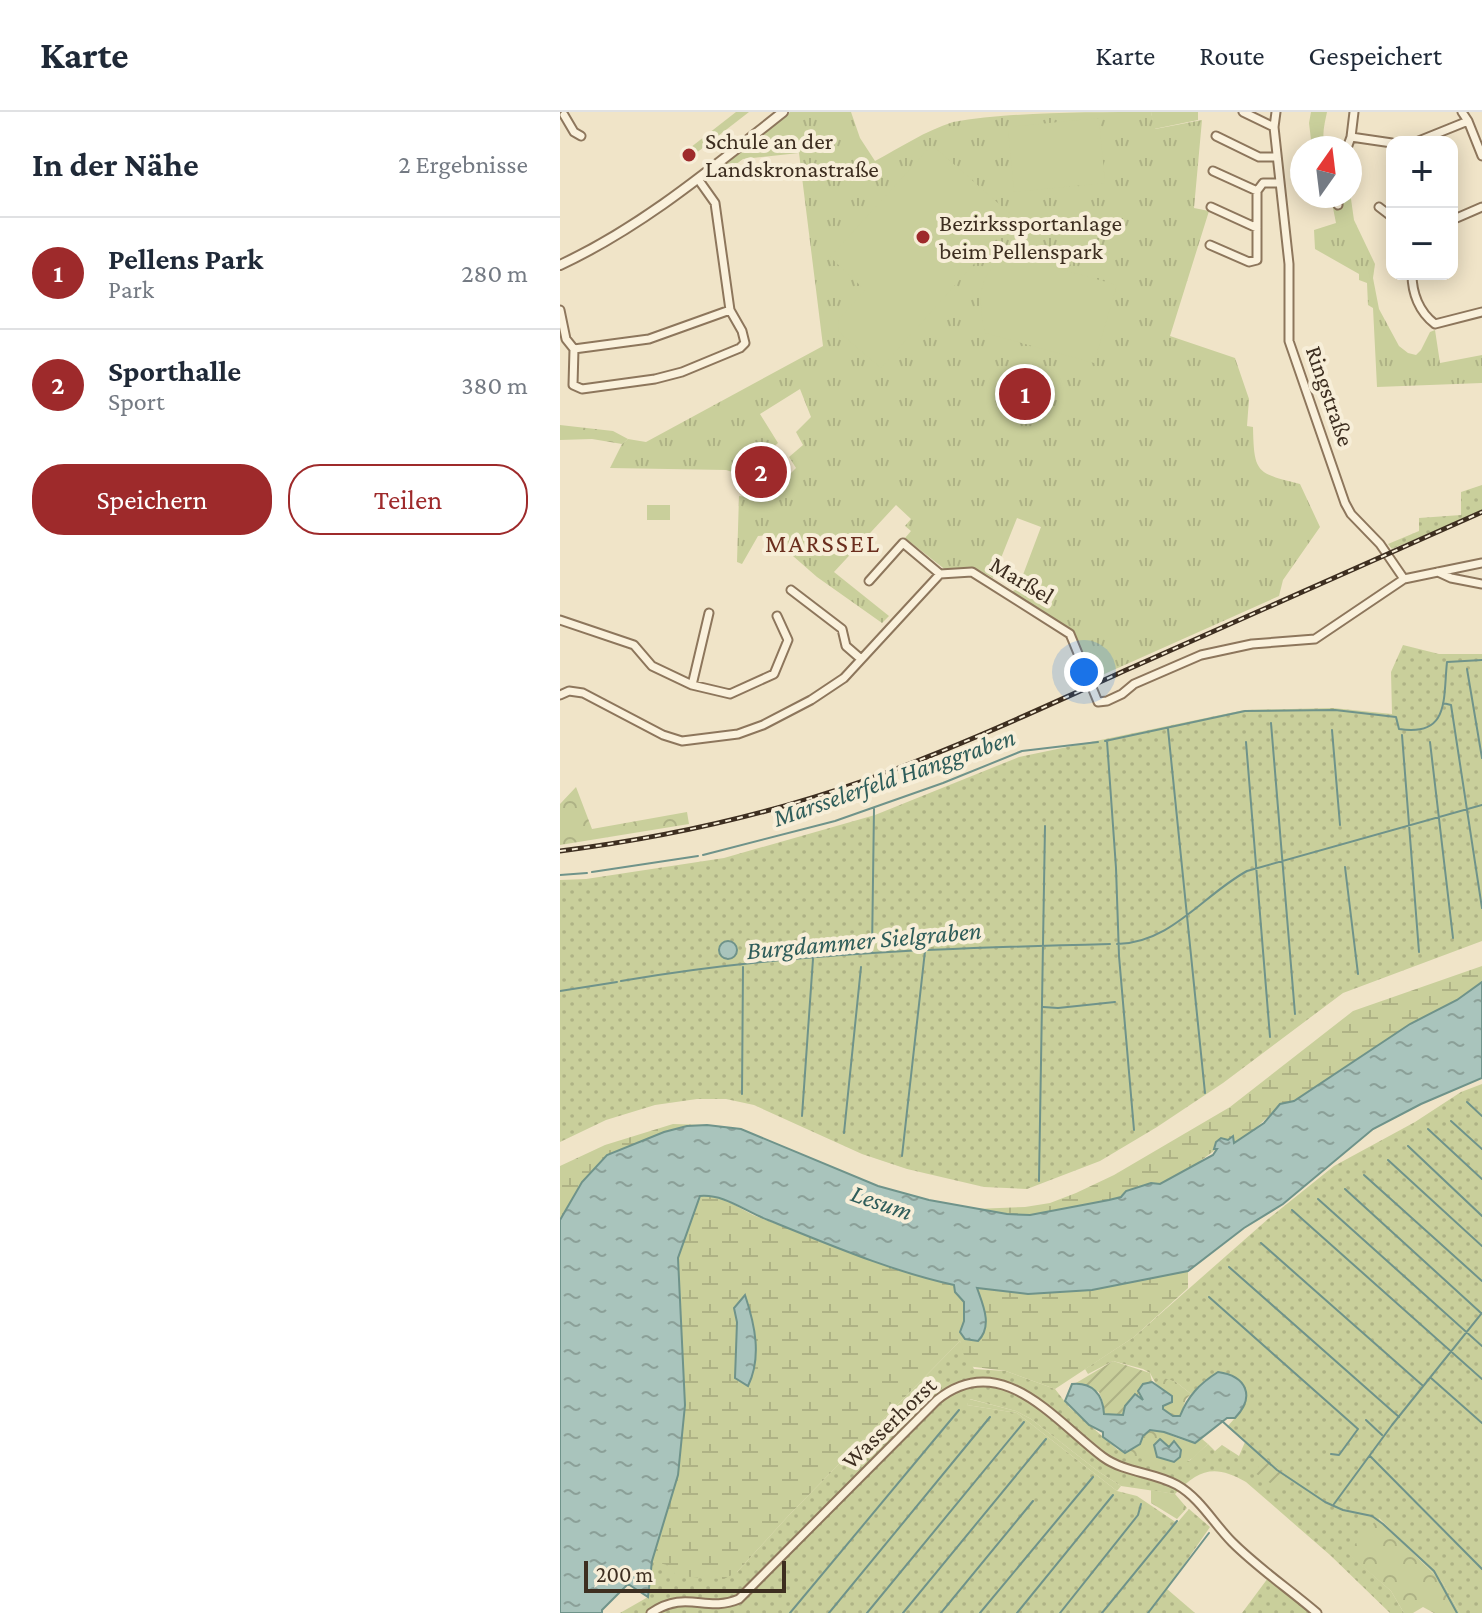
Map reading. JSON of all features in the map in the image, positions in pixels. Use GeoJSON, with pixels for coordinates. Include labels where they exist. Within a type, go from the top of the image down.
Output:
{"type":"FeatureCollection","features":[{"type":"Feature","properties":{"kind":"street"},"geometry":{"type":"LineString","coordinates":[[560,265],[623,231],[698,179],[783,112]]}},
{"type":"Feature","properties":{"kind":"street"},"geometry":{"type":"LineString","coordinates":[[1243,112],[1274,127]]}},
{"type":"Feature","properties":{"kind":"street","name":"Ringstraße"},"geometry":{"type":"LineString","coordinates":[[1276,112],[1274,127],[1290,267],[1289,341],[1345,503],[1351,514],[1380,544],[1404,579]]}},
{"type":"Feature","properties":{"kind":"street"},"geometry":{"type":"LineString","coordinates":[[1351,136],[1354,112]]}},
{"type":"Feature","properties":{"kind":"street"},"geometry":{"type":"LineString","coordinates":[[1462,112],[1482,156]]}},
{"type":"Feature","properties":{"kind":"street"},"geometry":{"type":"LineString","coordinates":[[564,114],[574,132],[581,136]]}},
{"type":"Feature","properties":{"kind":"street"},"geometry":{"type":"LineString","coordinates":[[1431,136],[1468,121]]}},
{"type":"Feature","properties":{"kind":"street"},"geometry":{"type":"LineString","coordinates":[[1216,136],[1259,157],[1277,157]]}},
{"type":"Feature","properties":{"kind":"street"},"geometry":{"type":"LineString","coordinates":[[1362,139],[1386,142]]}},
{"type":"Feature","properties":{"kind":"street"},"geometry":{"type":"LineString","coordinates":[[1213,171],[1257,191]]}},
{"type":"Feature","properties":{"kind":"street"},"geometry":{"type":"LineString","coordinates":[[560,310],[566,339],[574,349],[573,385],[582,389],[682,372],[740,348],[745,338],[730,310],[715,203],[698,179]]}},
{"type":"Feature","properties":{"kind":"street"},"geometry":{"type":"LineString","coordinates":[[1210,245],[1249,262],[1257,260],[1257,191],[1263,183],[1280,183]]}},
{"type":"Feature","properties":{"kind":"street"},"geometry":{"type":"LineString","coordinates":[[1211,207],[1257,228]]}},
{"type":"Feature","properties":{"kind":"street"},"geometry":{"type":"LineString","coordinates":[[1379,207],[1386,212]]}},
{"type":"Feature","properties":{"kind":"street"},"geometry":{"type":"LineString","coordinates":[[1458,217],[1482,207]]}},
{"type":"Feature","properties":{"kind":"street"},"geometry":{"type":"LineString","coordinates":[[1412,280],[1412,291],[1435,324],[1482,312]]}},
{"type":"Feature","properties":{"kind":"street"},"geometry":{"type":"LineString","coordinates":[[574,349],[649,339],[730,310]]}},
{"type":"Feature","properties":{"kind":"street"},"geometry":{"type":"LineString","coordinates":[[560,695],[569,691],[583,693],[663,735],[691,742],[738,734],[763,725],[811,700],[844,678],[940,574],[903,543],[869,581]]}},
{"type":"Feature","properties":{"kind":"street"},"geometry":{"type":"LineString","coordinates":[[1404,579],[1482,563]]}},
{"type":"Feature","properties":{"kind":"street"},"geometry":{"type":"LineString","coordinates":[[1437,571],[1451,578],[1482,584]]}},
{"type":"Feature","properties":{"kind":"street","name":"Marßel"},"geometry":{"type":"LineString","coordinates":[[940,574],[972,572],[1070,634],[1098,702],[1107,701],[1134,684],[1201,655],[1252,644],[1315,639],[1404,579]]}},
{"type":"Feature","properties":{"kind":"street"},"geometry":{"type":"LineString","coordinates":[[791,590],[842,629],[846,646],[861,659]]}},
{"type":"Feature","properties":{"kind":"street"},"geometry":{"type":"LineString","coordinates":[[692,685],[709,613]]}},
{"type":"Feature","properties":{"kind":"street"},"geometry":{"type":"LineString","coordinates":[[560,620],[634,645],[652,666],[692,685],[730,694],[774,674],[788,640],[777,616]]}},
{"type":"Feature","properties":{"kind":"street","name":"Wasserhorst"},"geometry":{"type":"LineString","coordinates":[[651,1613],[662,1605],[676,1601],[713,1607],[726,1606],[739,1599],[937,1400],[950,1389],[976,1383],[991,1383],[1024,1393],[1044,1405],[1105,1458],[1126,1469],[1180,1486],[1249,1558],[1317,1613]]}},
{"type":"Feature","properties":{"kind":"green space"},"geometry":{"type":"Polygon","coordinates":[[[736,112],[749,112],[691,157],[686,151],[736,112]]]}},
{"type":"Feature","properties":{"kind":"green space"},"geometry":{"type":"Polygon","coordinates":[[[790,112],[851,112],[860,138],[875,161],[943,126],[976,119],[1051,113],[1151,112],[1155,129],[1202,120],[1194,208],[1209,211],[1170,336],[1235,358],[1249,399],[1247,426],[1253,427],[1255,454],[1260,469],[1274,477],[1300,484],[1320,527],[1283,580],[1279,596],[1091,680],[1072,632],[1042,610],[1010,593],[1018,588],[1041,527],[1017,518],[993,578],[977,569],[947,571],[905,538],[911,531],[905,526],[911,519],[896,505],[834,572],[889,616],[882,623],[817,577],[769,535],[758,536],[742,564],[737,562],[739,496],[765,499],[796,468],[789,457],[803,445],[796,432],[811,417],[800,389],[760,414],[778,443],[742,475],[726,470],[610,468],[622,444],[628,439],[646,442],[823,346],[799,153],[743,159],[727,171],[726,164],[790,112]]]}},
{"type":"Feature","properties":{"kind":"green space"},"geometry":{"type":"Polygon","coordinates":[[[1151,112],[1198,112],[1198,120],[1154,129],[1151,112]]]}},
{"type":"Feature","properties":{"kind":"green space"},"geometry":{"type":"Polygon","coordinates":[[[1311,112],[1327,112],[1323,136],[1311,136],[1311,112]]]}},
{"type":"Feature","properties":{"kind":"green space","name":"Bezirkssportanlage beim Pellenspark"},"geometry":{"type":"Polygon","coordinates":[[[1099,118],[1105,183],[1014,192],[1008,127],[1099,118]]]}},
{"type":"Feature","properties":{"kind":"green space","name":"Bezirkssportanlage beim Pellenspark"},"geometry":{"type":"Polygon","coordinates":[[[932,145],[1015,218],[881,368],[839,332],[838,320],[865,290],[830,257],[932,145]]]}},
{"type":"Feature","properties":{"kind":"green space"},"geometry":{"type":"Polygon","coordinates":[[[1333,208],[1352,208],[1354,220],[1375,264],[1373,278],[1379,309],[1399,346],[1416,355],[1430,332],[1435,330],[1440,363],[1482,355],[1482,383],[1377,387],[1373,308],[1368,305],[1367,283],[1359,280],[1359,274],[1315,249],[1314,230],[1336,223],[1333,208]]]}},
{"type":"Feature","properties":{"kind":"green space","name":"Bezirkssportanlage beim Pellenspark"},"geometry":{"type":"Polygon","coordinates":[[[1011,255],[1117,285],[1094,363],[985,333],[982,288],[991,269],[1011,255]]]}},
{"type":"Feature","properties":{"kind":"green space"},"geometry":{"type":"Polygon","coordinates":[[[560,425],[613,431],[628,439],[622,444],[592,439],[560,440],[560,425]]]}},
{"type":"Feature","properties":{"kind":"green space"},"geometry":{"type":"Polygon","coordinates":[[[1482,485],[1482,511],[1392,549],[1388,544],[1419,531],[1419,518],[1461,515],[1461,492],[1482,485]]]}},
{"type":"Feature","properties":{"kind":"green space"},"geometry":{"type":"Polygon","coordinates":[[[647,505],[670,505],[670,520],[647,520],[647,505]]]}},
{"type":"Feature","properties":{"kind":"green space"},"geometry":{"type":"Polygon","coordinates":[[[1403,645],[1439,654],[1482,654],[1482,941],[1343,993],[1223,1083],[1157,1127],[1100,1161],[1027,1189],[984,1187],[907,1169],[862,1154],[754,1105],[726,1099],[697,1099],[655,1105],[606,1120],[560,1142],[560,880],[586,879],[724,858],[875,815],[1019,757],[1244,710],[1333,708],[1392,714],[1391,672],[1403,645]]]}},
{"type":"Feature","properties":{"kind":"green space"},"geometry":{"type":"Polygon","coordinates":[[[576,787],[592,829],[687,812],[689,824],[560,845],[560,804],[576,787]]]}},
{"type":"Feature","properties":{"kind":"green space"},"geometry":{"type":"Polygon","coordinates":[[[1482,966],[1482,982],[1457,1000],[1410,1024],[1279,1108],[1248,1134],[1218,1148],[1162,1184],[1106,1203],[1048,1213],[1016,1215],[975,1209],[1050,1203],[1114,1175],[1230,1107],[1353,1011],[1482,966]]]}},
{"type":"Feature","properties":{"kind":"green space"},"geometry":{"type":"Polygon","coordinates":[[[1482,1084],[1482,1613],[1460,1613],[1443,1583],[1379,1518],[1348,1553],[1391,1591],[1404,1613],[1390,1613],[1330,1555],[1246,1482],[1235,1476],[1216,1471],[1200,1474],[1175,1494],[1121,1486],[1031,1419],[1016,1411],[970,1399],[967,1405],[1017,1413],[1117,1491],[1137,1496],[1177,1523],[1189,1509],[1210,1527],[1167,1589],[1195,1613],[620,1613],[648,1597],[652,1561],[737,1572],[960,1341],[974,1369],[1006,1371],[1055,1389],[1069,1407],[1118,1450],[1189,1461],[1208,1444],[1215,1451],[1222,1445],[1239,1456],[1245,1442],[1227,1427],[1242,1410],[1205,1380],[1191,1394],[1176,1382],[1161,1378],[1156,1384],[1150,1373],[1143,1369],[1113,1361],[1088,1374],[1085,1369],[1134,1337],[1268,1219],[1334,1166],[1415,1122],[1461,1092],[1482,1084]]]}},
{"type":"Feature","properties":{"kind":"green space"},"geometry":{"type":"Polygon","coordinates":[[[673,1124],[707,1125],[687,1126],[582,1182],[560,1220],[560,1166],[605,1145],[673,1124]]]}},
{"type":"Feature","properties":{"kind":"green space"},"geometry":{"type":"Polygon","coordinates":[[[700,1195],[716,1195],[753,1215],[846,1250],[954,1285],[1092,1290],[1188,1271],[1188,1288],[1134,1337],[1055,1389],[1006,1371],[967,1366],[960,1341],[737,1572],[724,1579],[677,1576],[667,1565],[652,1561],[678,1475],[685,1405],[678,1258],[700,1195]]]}},
{"type":"Feature","properties":{"kind":"green space"},"geometry":{"type":"Polygon","coordinates":[[[1113,1361],[1150,1373],[1152,1382],[1143,1384],[1138,1394],[1143,1401],[1136,1395],[1123,1415],[1103,1414],[1099,1392],[1076,1383],[1113,1361]]]}},
{"type":"Feature","properties":{"kind":"green space"},"geometry":{"type":"Polygon","coordinates":[[[1161,1377],[1176,1382],[1191,1394],[1180,1416],[1173,1416],[1163,1409],[1156,1384],[1161,1377]]]}},
{"type":"Feature","properties":{"kind":"green space"},"geometry":{"type":"Polygon","coordinates":[[[969,1399],[1016,1411],[1031,1419],[1121,1486],[1117,1491],[1017,1413],[967,1405],[969,1399]]]}},
{"type":"Feature","properties":{"kind":"green space"},"geometry":{"type":"Polygon","coordinates":[[[1156,1429],[1185,1441],[1202,1439],[1208,1444],[1188,1461],[1173,1464],[1125,1453],[1140,1444],[1147,1432],[1156,1429]]]}},
{"type":"Feature","properties":{"kind":"green space"},"geometry":{"type":"Polygon","coordinates":[[[1264,1457],[1287,1474],[1279,1489],[1255,1473],[1264,1457]]]}},
{"type":"Feature","properties":{"kind":"green space"},"geometry":{"type":"Polygon","coordinates":[[[1151,1490],[1175,1494],[1187,1508],[1177,1519],[1151,1503],[1151,1490]]]}},
{"type":"Feature","properties":{"kind":"green space"},"geometry":{"type":"Polygon","coordinates":[[[1378,1518],[1443,1583],[1460,1613],[1434,1613],[1423,1607],[1413,1613],[1404,1613],[1391,1591],[1347,1553],[1378,1518]]]}},
{"type":"Feature","properties":{"kind":"green space"},"geometry":{"type":"Polygon","coordinates":[[[1268,1578],[1311,1613],[1242,1613],[1268,1578]]]}},
{"type":"Feature","properties":{"kind":"water"},"geometry":{"type":"Polygon","coordinates":[[[728,941],[737,950],[728,959],[719,950],[728,941]]]}},
{"type":"Feature","properties":{"kind":"water","name":"Lesum"},"geometry":{"type":"Polygon","coordinates":[[[1482,982],[1482,1078],[1373,1129],[1283,1204],[1244,1228],[1188,1271],[1092,1290],[1028,1294],[977,1288],[986,1322],[978,1341],[965,1339],[960,1332],[964,1321],[964,1302],[955,1292],[954,1285],[860,1256],[726,1200],[700,1196],[678,1258],[685,1405],[678,1475],[652,1561],[648,1597],[628,1584],[602,1613],[560,1613],[560,1220],[582,1182],[607,1155],[664,1132],[707,1125],[741,1129],[878,1186],[929,1200],[1030,1215],[1109,1200],[1151,1183],[1160,1184],[1213,1155],[1217,1149],[1214,1149],[1216,1142],[1221,1138],[1228,1140],[1233,1136],[1234,1143],[1264,1123],[1280,1104],[1294,1101],[1410,1024],[1457,1000],[1482,982]]]}},
{"type":"Feature","properties":{"kind":"water"},"geometry":{"type":"Polygon","coordinates":[[[745,1295],[756,1341],[755,1364],[748,1386],[735,1378],[737,1322],[734,1308],[745,1295]]]}},
{"type":"Feature","properties":{"kind":"water"},"geometry":{"type":"Polygon","coordinates":[[[1218,1372],[1228,1374],[1241,1383],[1245,1388],[1245,1402],[1235,1418],[1227,1418],[1195,1443],[1150,1430],[1140,1444],[1125,1453],[1103,1437],[1103,1432],[1089,1425],[1065,1401],[1072,1384],[1085,1385],[1099,1395],[1104,1414],[1123,1415],[1125,1406],[1135,1394],[1143,1400],[1138,1391],[1143,1384],[1152,1382],[1172,1396],[1172,1402],[1163,1409],[1173,1416],[1180,1416],[1195,1391],[1218,1372]]]}},
{"type":"Feature","properties":{"kind":"water"},"geometry":{"type":"Polygon","coordinates":[[[1160,1439],[1169,1447],[1174,1441],[1181,1450],[1180,1457],[1174,1462],[1157,1457],[1154,1445],[1160,1439]]]}},
{"type":"Feature","properties":{"kind":"waterway","name":"Marsselerfeld Hanggraben"},"geometry":{"type":"LineString","coordinates":[[1105,741],[1245,711],[1335,710],[1396,717],[1399,729],[1416,730],[1436,721],[1441,712],[1447,662],[1482,660]]}},
{"type":"Feature","properties":{"kind":"waterway"},"geometry":{"type":"LineString","coordinates":[[1467,669],[1482,758]]}},
{"type":"Feature","properties":{"kind":"waterway"},"geometry":{"type":"LineString","coordinates":[[1443,703],[1451,705],[1482,908]]}},
{"type":"Feature","properties":{"kind":"waterway"},"geometry":{"type":"LineString","coordinates":[[1271,723],[1295,1014]]}},
{"type":"Feature","properties":{"kind":"waterway","name":"Burgdammer Sielgraben"},"geometry":{"type":"LineString","coordinates":[[1168,729],[1205,1093]]}},
{"type":"Feature","properties":{"kind":"waterway"},"geometry":{"type":"LineString","coordinates":[[1332,730],[1340,825]]}},
{"type":"Feature","properties":{"kind":"waterway"},"geometry":{"type":"LineString","coordinates":[[1402,735],[1419,952]]}},
{"type":"Feature","properties":{"kind":"waterway"},"geometry":{"type":"LineString","coordinates":[[1107,741],[1119,956],[1134,1130]]}},
{"type":"Feature","properties":{"kind":"waterway","name":"Marsselerfeld Hanggraben"},"geometry":{"type":"LineString","coordinates":[[703,855],[835,821],[1022,751],[1098,742]]}},
{"type":"Feature","properties":{"kind":"waterway"},"geometry":{"type":"LineString","coordinates":[[1246,742],[1270,1037]]}},
{"type":"Feature","properties":{"kind":"waterway"},"geometry":{"type":"LineString","coordinates":[[1430,742],[1453,938]]}},
{"type":"Feature","properties":{"kind":"waterway","name":"Burgdammer Sielgraben"},"geometry":{"type":"LineString","coordinates":[[1117,944],[1154,936],[1247,871],[1482,805]]}},
{"type":"Feature","properties":{"kind":"waterway"},"geometry":{"type":"LineString","coordinates":[[872,951],[874,809]]}},
{"type":"Feature","properties":{"kind":"waterway"},"geometry":{"type":"LineString","coordinates":[[1039,1181],[1045,826]]}},
{"type":"Feature","properties":{"kind":"waterway","name":"Marsselerfeld Hanggraben"},"geometry":{"type":"LineString","coordinates":[[592,872],[698,856]]}},
{"type":"Feature","properties":{"kind":"waterway"},"geometry":{"type":"LineString","coordinates":[[1345,867],[1358,974]]}},
{"type":"Feature","properties":{"kind":"waterway","name":"Marsselerfeld Hanggraben"},"geometry":{"type":"LineString","coordinates":[[560,875],[587,873]]}},
{"type":"Feature","properties":{"kind":"waterway","name":"Burgdammer Sielgraben"},"geometry":{"type":"LineString","coordinates":[[621,981],[803,958],[1110,944]]}},
{"type":"Feature","properties":{"kind":"waterway"},"geometry":{"type":"LineString","coordinates":[[902,1156],[925,951]]}},
{"type":"Feature","properties":{"kind":"waterway"},"geometry":{"type":"LineString","coordinates":[[802,1116],[813,959]]}},
{"type":"Feature","properties":{"kind":"waterway"},"geometry":{"type":"LineString","coordinates":[[742,1094],[743,967]]}},
{"type":"Feature","properties":{"kind":"waterway"},"geometry":{"type":"LineString","coordinates":[[844,1133],[861,967]]}},
{"type":"Feature","properties":{"kind":"waterway","name":"Burgdammer Sielgraben"},"geometry":{"type":"LineString","coordinates":[[560,991],[617,982]]}},
{"type":"Feature","properties":{"kind":"waterway"},"geometry":{"type":"LineString","coordinates":[[1043,1007],[1115,1002]]}},
{"type":"Feature","properties":{"kind":"waterway"},"geometry":{"type":"LineString","coordinates":[[1467,1102],[1482,1116]]}},
{"type":"Feature","properties":{"kind":"waterway"},"geometry":{"type":"LineString","coordinates":[[1451,1121],[1482,1149]]}},
{"type":"Feature","properties":{"kind":"waterway"},"geometry":{"type":"LineString","coordinates":[[1428,1129],[1482,1179]]}},
{"type":"Feature","properties":{"kind":"waterway"},"geometry":{"type":"LineString","coordinates":[[1408,1146],[1482,1216]]}},
{"type":"Feature","properties":{"kind":"waterway"},"geometry":{"type":"LineString","coordinates":[[1388,1160],[1482,1246]]}},
{"type":"Feature","properties":{"kind":"waterway"},"geometry":{"type":"LineString","coordinates":[[1364,1175],[1482,1281]]}},
{"type":"Feature","properties":{"kind":"waterway"},"geometry":{"type":"LineString","coordinates":[[1345,1189],[1481,1313]]}},
{"type":"Feature","properties":{"kind":"waterway"},"geometry":{"type":"LineString","coordinates":[[1318,1199],[1482,1346]]}},
{"type":"Feature","properties":{"kind":"waterway"},"geometry":{"type":"LineString","coordinates":[[1292,1210],[1482,1379]]}},
{"type":"Feature","properties":{"kind":"waterway"},"geometry":{"type":"LineString","coordinates":[[1261,1243],[1422,1385]]}},
{"type":"Feature","properties":{"kind":"waterway"},"geometry":{"type":"LineString","coordinates":[[1229,1267],[1399,1417]]}},
{"type":"Feature","properties":{"kind":"waterway"},"geometry":{"type":"LineString","coordinates":[[1209,1297],[1358,1429],[1339,1455],[1331,1454]]}},
{"type":"Feature","properties":{"kind":"waterway"},"geometry":{"type":"LineString","coordinates":[[1334,1504],[1392,1425],[1482,1313]]}},
{"type":"Feature","properties":{"kind":"waterway"},"geometry":{"type":"LineString","coordinates":[[1431,1378],[1482,1423]]}},
{"type":"Feature","properties":{"kind":"waterway"},"geometry":{"type":"LineString","coordinates":[[790,1613],[959,1410]]}},
{"type":"Feature","properties":{"kind":"waterway"},"geometry":{"type":"LineString","coordinates":[[829,1613],[990,1417]]}},
{"type":"Feature","properties":{"kind":"waterway"},"geometry":{"type":"LineString","coordinates":[[1366,1420],[1382,1435]]}},
{"type":"Feature","properties":{"kind":"waterway"},"geometry":{"type":"LineString","coordinates":[[1222,1421],[1277,1470],[1325,1502],[1343,1510],[1372,1516],[1383,1524],[1434,1571],[1457,1613]]}},
{"type":"Feature","properties":{"kind":"waterway"},"geometry":{"type":"LineString","coordinates":[[867,1613],[1024,1422]]}},
{"type":"Feature","properties":{"kind":"waterway"},"geometry":{"type":"LineString","coordinates":[[903,1613],[1046,1439]]}},
{"type":"Feature","properties":{"kind":"waterway"},"geometry":{"type":"LineString","coordinates":[[1370,1456],[1482,1569]]}},
{"type":"Feature","properties":{"kind":"waterway"},"geometry":{"type":"LineString","coordinates":[[980,1613],[1093,1477]]}},
{"type":"Feature","properties":{"kind":"waterway"},"geometry":{"type":"LineString","coordinates":[[1017,1613],[1113,1495]]}},
{"type":"Feature","properties":{"kind":"waterway"},"geometry":{"type":"LineString","coordinates":[[941,1613],[1033,1501]]}},
{"type":"Feature","properties":{"kind":"waterway"},"geometry":{"type":"LineString","coordinates":[[1060,1613],[1138,1515],[1141,1504]]}},
{"type":"Feature","properties":{"kind":"waterway"},"geometry":{"type":"LineString","coordinates":[[1102,1613],[1177,1521]]}},
{"type":"Feature","properties":{"kind":"waterway"},"geometry":{"type":"LineString","coordinates":[[1148,1613],[1209,1533]]}},
{"type":"Feature","properties":{"kind":"railway"},"geometry":{"type":"LineString","coordinates":[[560,851],[636,840],[749,815],[895,770],[998,728],[1482,512]]}},
{"type":"Feature","properties":{"kind":"place","name":"Schule an der Landskronastraße"},"geometry":{"type":"Point","coordinates":[689,155]}},
{"type":"Feature","properties":{"kind":"place","name":"Bezirkssportanlage beim Pellenspark"},"geometry":{"type":"Point","coordinates":[923,237]}},
{"type":"Feature","properties":{"kind":"place","name":"Pellens Park"},"geometry":{"type":"Point","coordinates":[1025,394]}},
{"type":"Feature","properties":{"kind":"place","name":"Sporthalle"},"geometry":{"type":"Point","coordinates":[761,472]}},
{"type":"Feature","properties":{"kind":"district","name":"MARSSEL"},"geometry":{"type":"Point","coordinates":[823,543]}}]}
